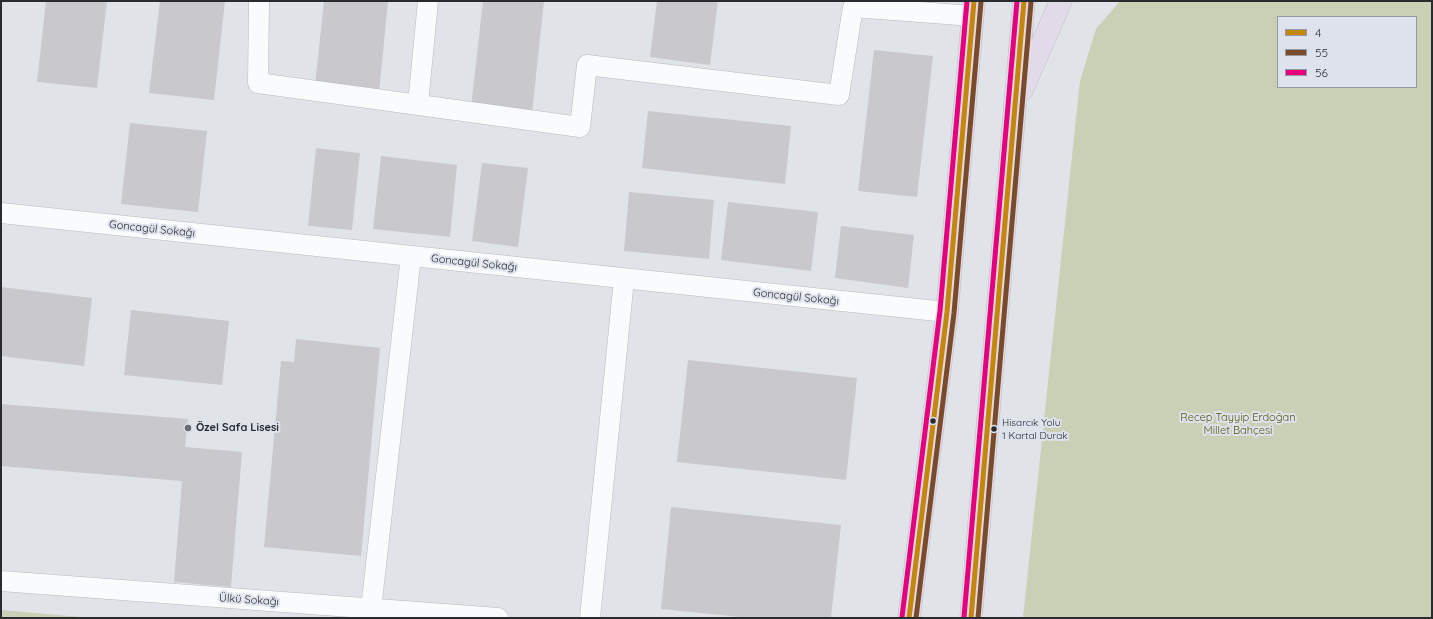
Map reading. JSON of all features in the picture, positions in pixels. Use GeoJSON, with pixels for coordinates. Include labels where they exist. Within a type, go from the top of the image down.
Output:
{"type":"FeatureCollection","features":[{"type":"Feature","properties":{"kind":"highway"},"geometry":{"type":"LineString","coordinates":[[972,618],[1024,1]]}},
{"type":"Feature","properties":{"kind":"highway"},"geometry":{"type":"LineString","coordinates":[[1015,108],[1061,1]]}},
{"type":"Feature","properties":{"kind":"highway"},"geometry":{"type":"LineString","coordinates":[[909,618],[947,312],[972,6]]}},
{"type":"Feature","properties":{"kind":"street"},"geometry":{"type":"LineString","coordinates":[[259,1],[258,83],[580,126],[587,65],[839,94],[853,7],[972,6]]}},
{"type":"Feature","properties":{"kind":"street"},"geometry":{"type":"LineString","coordinates":[[418,104],[428,1]]}},
{"type":"Feature","properties":{"kind":"street","name":"Goncagül Sokağı"},"geometry":{"type":"LineString","coordinates":[[1,213],[947,312]]}},
{"type":"Feature","properties":{"kind":"street"},"geometry":{"type":"LineString","coordinates":[[370,609],[411,256]]}},
{"type":"Feature","properties":{"kind":"street"},"geometry":{"type":"LineString","coordinates":[[590,618],[624,279]]}},
{"type":"Feature","properties":{"kind":"street","name":"Ülkü Sokağı"},"geometry":{"type":"LineString","coordinates":[[1,581],[498,618]]}},
{"type":"Feature","properties":{"kind":"green space","name":"Recep Tayyip Erdoğan Millet Bahçesi"},"geometry":{"type":"Polygon","coordinates":[[[1120,1],[1432,1],[1432,618],[1023,618],[1080,81],[1096,29],[1120,1]]]}},
{"type":"Feature","properties":{"kind":"green space"},"geometry":{"type":"Polygon","coordinates":[[[1,610],[92,618],[1,618],[1,610]]]}},
{"type":"Feature","properties":{"kind":"building"},"geometry":{"type":"Polygon","coordinates":[[[46,1],[107,1],[97,88],[37,82],[46,1]]]}},
{"type":"Feature","properties":{"kind":"building"},"geometry":{"type":"Polygon","coordinates":[[[160,1],[225,1],[214,100],[149,93],[160,1]]]}},
{"type":"Feature","properties":{"kind":"building"},"geometry":{"type":"Polygon","coordinates":[[[324,1],[388,1],[379,93],[315,86],[324,1]]]}},
{"type":"Feature","properties":{"kind":"building"},"geometry":{"type":"Polygon","coordinates":[[[483,1],[544,1],[532,113],[471,107],[483,1]]]}},
{"type":"Feature","properties":{"kind":"building"},"geometry":{"type":"Polygon","coordinates":[[[657,1],[718,1],[710,65],[650,57],[657,1]]]}},
{"type":"Feature","properties":{"kind":"building"},"geometry":{"type":"Polygon","coordinates":[[[874,50],[933,56],[917,197],[858,191],[874,50]]]}},
{"type":"Feature","properties":{"kind":"building"},"geometry":{"type":"Polygon","coordinates":[[[648,111],[791,126],[785,184],[642,168],[648,111]]]}},
{"type":"Feature","properties":{"kind":"building"},"geometry":{"type":"Polygon","coordinates":[[[130,123],[207,131],[198,212],[121,204],[130,123]]]}},
{"type":"Feature","properties":{"kind":"building"},"geometry":{"type":"Polygon","coordinates":[[[316,148],[360,153],[352,230],[308,226],[316,148]]]}},
{"type":"Feature","properties":{"kind":"building"},"geometry":{"type":"Polygon","coordinates":[[[381,156],[457,165],[450,237],[373,229],[381,156]]]}},
{"type":"Feature","properties":{"kind":"building"},"geometry":{"type":"Polygon","coordinates":[[[482,163],[528,168],[518,247],[472,241],[482,163]]]}},
{"type":"Feature","properties":{"kind":"building"},"geometry":{"type":"Polygon","coordinates":[[[629,192],[714,200],[709,259],[624,251],[629,192]]]}},
{"type":"Feature","properties":{"kind":"building"},"geometry":{"type":"Polygon","coordinates":[[[728,202],[818,212],[811,271],[721,260],[728,202]]]}},
{"type":"Feature","properties":{"kind":"building"},"geometry":{"type":"Polygon","coordinates":[[[841,226],[914,235],[908,288],[835,278],[841,226]]]}},
{"type":"Feature","properties":{"kind":"building"},"geometry":{"type":"Polygon","coordinates":[[[1,287],[92,298],[84,366],[1,356],[1,287]]]}},
{"type":"Feature","properties":{"kind":"building"},"geometry":{"type":"Polygon","coordinates":[[[131,310],[229,321],[222,385],[124,375],[131,310]]]}},
{"type":"Feature","properties":{"kind":"building"},"geometry":{"type":"Polygon","coordinates":[[[296,339],[380,348],[361,556],[264,547],[281,361],[294,362],[296,339]]]}},
{"type":"Feature","properties":{"kind":"building"},"geometry":{"type":"Polygon","coordinates":[[[688,360],[857,378],[846,480],[677,462],[688,360]]]}},
{"type":"Feature","properties":{"kind":"building"},"geometry":{"type":"Polygon","coordinates":[[[1,404],[188,419],[185,447],[242,452],[231,587],[174,582],[182,481],[1,466],[1,404]]]}},
{"type":"Feature","properties":{"kind":"building"},"geometry":{"type":"Polygon","coordinates":[[[671,507],[841,525],[831,618],[750,618],[661,609],[671,507]]]}},
{"type":"Feature","properties":{"kind":"transit line","name":"56"},"geometry":{"type":"LineString","coordinates":[[902,617],[940,311],[967,1]]}},
{"type":"Feature","properties":{"kind":"transit line","name":"4"},"geometry":{"type":"LineString","coordinates":[[909,618],[947,312],[974,1]]}},
{"type":"Feature","properties":{"kind":"transit line","name":"56"},"geometry":{"type":"LineString","coordinates":[[964,617],[1017,1]]}},
{"type":"Feature","properties":{"kind":"transit line","name":"4"},"geometry":{"type":"LineString","coordinates":[[971,618],[1024,1]]}},
{"type":"Feature","properties":{"kind":"transit line","name":"55"},"geometry":{"type":"LineString","coordinates":[[916,618],[954,313],[981,2]]}},
{"type":"Feature","properties":{"kind":"transit line","name":"55"},"geometry":{"type":"LineString","coordinates":[[978,618],[1031,2]]}},
{"type":"Feature","properties":{"kind":"place","name":"Özel Safa Lisesi"},"geometry":{"type":"Point","coordinates":[188,428]}},
{"type":"Feature","properties":{"kind":"place","name":"Hisarcık Yolu 1 Kartal Durak"},"geometry":{"type":"Point","coordinates":[994,429]}}]}
